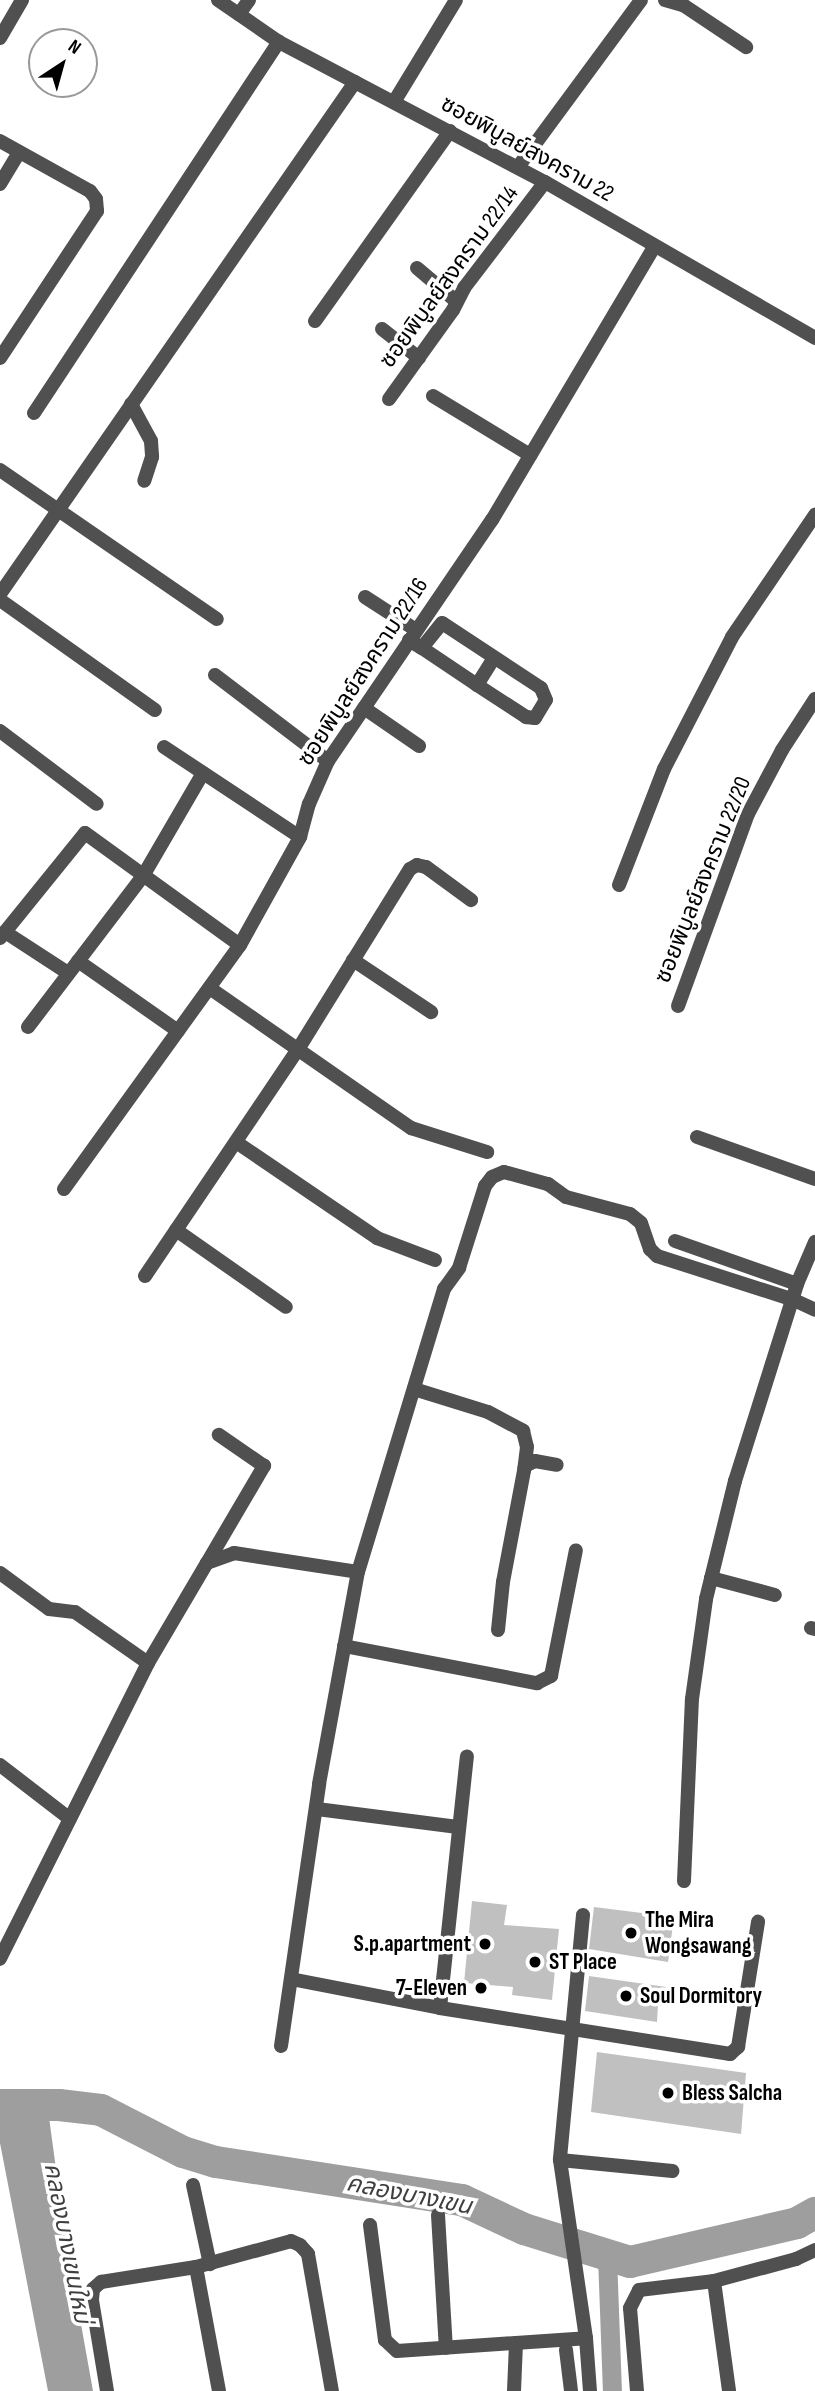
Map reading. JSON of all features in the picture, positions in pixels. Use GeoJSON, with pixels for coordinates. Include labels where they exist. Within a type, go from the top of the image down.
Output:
{"type":"FeatureCollection","features":[{"type":"Feature","properties":{"kind":"street"},"geometry":{"type":"LineString","coordinates":[[0,38],[22,0]]}},
{"type":"Feature","properties":{"kind":"street","name":"ซอยพิบูลย์สงคราม 22"},"geometry":{"type":"LineString","coordinates":[[218,0],[279,42],[518,167],[815,338]]}},
{"type":"Feature","properties":{"kind":"street"},"geometry":{"type":"LineString","coordinates":[[239,14],[249,0]]}},
{"type":"Feature","properties":{"kind":"street"},"geometry":{"type":"LineString","coordinates":[[394,102],[456,0]]}},
{"type":"Feature","properties":{"kind":"street"},"geometry":{"type":"LineString","coordinates":[[518,167],[640,0]]}},
{"type":"Feature","properties":{"kind":"street"},"geometry":{"type":"LineString","coordinates":[[665,0],[683,5],[746,47]]}},
{"type":"Feature","properties":{"kind":"street"},"geometry":{"type":"LineString","coordinates":[[34,413],[279,42]]}},
{"type":"Feature","properties":{"kind":"street"},"geometry":{"type":"LineString","coordinates":[[0,594],[355,82]]}},
{"type":"Feature","properties":{"kind":"street"},"geometry":{"type":"LineString","coordinates":[[315,321],[450,131]]}},
{"type":"Feature","properties":{"kind":"street"},"geometry":{"type":"LineString","coordinates":[[0,141],[90,191],[96,200],[97,211],[0,358]]}},
{"type":"Feature","properties":{"kind":"street"},"geometry":{"type":"LineString","coordinates":[[0,184],[19,152]]}},
{"type":"Feature","properties":{"kind":"street","name":"ซอยพิบูลย์สงคราม 22/14"},"geometry":{"type":"LineString","coordinates":[[389,399],[464,288],[545,182]]}},
{"type":"Feature","properties":{"kind":"street","name":"ซอยพิบูลย์สงคราม 22/16"},"geometry":{"type":"LineString","coordinates":[[64,1189],[211,989],[240,945],[300,837],[309,804],[328,761],[492,520],[654,247]]}},
{"type":"Feature","properties":{"kind":"street"},"geometry":{"type":"LineString","coordinates":[[416,268],[457,302]]}},
{"type":"Feature","properties":{"kind":"street"},"geometry":{"type":"LineString","coordinates":[[382,329],[419,358]]}},
{"type":"Feature","properties":{"kind":"street"},"geometry":{"type":"LineString","coordinates":[[433,396],[530,455]]}},
{"type":"Feature","properties":{"kind":"street"},"geometry":{"type":"LineString","coordinates":[[131,404],[151,441],[152,457],[144,481]]}},
{"type":"Feature","properties":{"kind":"street"},"geometry":{"type":"LineString","coordinates":[[0,470],[218,619]]}},
{"type":"Feature","properties":{"kind":"street"},"geometry":{"type":"LineString","coordinates":[[619,886],[664,769],[732,637],[815,515]]}},
{"type":"Feature","properties":{"kind":"street"},"geometry":{"type":"LineString","coordinates":[[365,597],[412,635],[422,649],[526,717],[535,718],[546,700],[541,688],[442,623],[422,649]]}},
{"type":"Feature","properties":{"kind":"street"},"geometry":{"type":"LineString","coordinates":[[0,600],[155,710]]}},
{"type":"Feature","properties":{"kind":"street"},"geometry":{"type":"LineString","coordinates":[[477,685],[494,658]]}},
{"type":"Feature","properties":{"kind":"street"},"geometry":{"type":"LineString","coordinates":[[215,675],[328,761]]}},
{"type":"Feature","properties":{"kind":"street","name":"ซอยพิบูลย์สงคราม 22/20"},"geometry":{"type":"LineString","coordinates":[[678,1006],[748,814],[782,750],[815,699]]}},
{"type":"Feature","properties":{"kind":"street"},"geometry":{"type":"LineString","coordinates":[[364,708],[419,746]]}},
{"type":"Feature","properties":{"kind":"street"},"geometry":{"type":"LineString","coordinates":[[0,731],[97,804]]}},
{"type":"Feature","properties":{"kind":"street"},"geometry":{"type":"LineString","coordinates":[[164,747],[300,837]]}},
{"type":"Feature","properties":{"kind":"street"},"geometry":{"type":"LineString","coordinates":[[28,1027],[143,877],[203,773]]}},
{"type":"Feature","properties":{"kind":"street"},"geometry":{"type":"LineString","coordinates":[[178,1031],[73,967],[2,935],[85,833],[240,945]]}},
{"type":"Feature","properties":{"kind":"street"},"geometry":{"type":"LineString","coordinates":[[145,1276],[297,1051],[410,869],[417,865],[471,900]]}},
{"type":"Feature","properties":{"kind":"street"},"geometry":{"type":"LineString","coordinates":[[353,960],[431,1012]]}},
{"type":"Feature","properties":{"kind":"street"},"geometry":{"type":"LineString","coordinates":[[211,989],[411,1128],[487,1152]]}},
{"type":"Feature","properties":{"kind":"street"},"geometry":{"type":"LineString","coordinates":[[697,1137],[815,1179]]}},
{"type":"Feature","properties":{"kind":"street"},"geometry":{"type":"LineString","coordinates":[[236,1142],[377,1238],[435,1260]]}},
{"type":"Feature","properties":{"kind":"street"},"geometry":{"type":"LineString","coordinates":[[281,2046],[317,1809],[358,1572],[444,1289],[459,1268],[485,1186],[492,1177],[504,1172],[548,1184],[566,1196],[630,1213],[641,1223],[650,1249],[657,1256],[794,1300],[815,1310]]}},
{"type":"Feature","properties":{"kind":"street"},"geometry":{"type":"LineString","coordinates":[[176,1230],[286,1307]]}},
{"type":"Feature","properties":{"kind":"street"},"geometry":{"type":"LineString","coordinates":[[675,1241],[797,1284]]}},
{"type":"Feature","properties":{"kind":"street"},"geometry":{"type":"LineString","coordinates":[[684,1881],[692,1699],[711,1578],[735,1481],[797,1284],[815,1242]]}},
{"type":"Feature","properties":{"kind":"street"},"geometry":{"type":"LineString","coordinates":[[414,1389],[488,1412],[523,1431],[527,1447],[503,1582],[498,1630]]}},
{"type":"Feature","properties":{"kind":"street"},"geometry":{"type":"LineString","coordinates":[[0,1959],[148,1663],[264,1466],[219,1435]]}},
{"type":"Feature","properties":{"kind":"street"},"geometry":{"type":"LineString","coordinates":[[524,1470],[525,1466],[535,1461],[557,1465]]}},
{"type":"Feature","properties":{"kind":"street"},"geometry":{"type":"LineString","coordinates":[[344,1646],[537,1683],[551,1676],[576,1550]]}},
{"type":"Feature","properties":{"kind":"street"},"geometry":{"type":"LineString","coordinates":[[207,1563],[234,1553],[358,1572]]}},
{"type":"Feature","properties":{"kind":"street"},"geometry":{"type":"LineString","coordinates":[[0,1573],[48,1609],[75,1612],[148,1663]]}},
{"type":"Feature","properties":{"kind":"street"},"geometry":{"type":"LineString","coordinates":[[711,1578],[775,1595]]}},
{"type":"Feature","properties":{"kind":"street"},"geometry":{"type":"LineString","coordinates":[[440,2008],[467,1756]]}},
{"type":"Feature","properties":{"kind":"street"},"geometry":{"type":"LineString","coordinates":[[0,1765],[70,1819]]}},
{"type":"Feature","properties":{"kind":"street"},"geometry":{"type":"LineString","coordinates":[[317,1809],[458,1827]]}},
{"type":"Feature","properties":{"kind":"street"},"geometry":{"type":"LineString","coordinates":[[583,1915],[560,2160],[582,2304],[590,2391]]}},
{"type":"Feature","properties":{"kind":"street"},"geometry":{"type":"LineString","coordinates":[[291,1979],[440,2008],[730,2054],[735,2052],[758,1922]]}},
{"type":"Feature","properties":{"kind":"street"},"geometry":{"type":"LineString","coordinates":[[560,2160],[672,2171]]}},
{"type":"Feature","properties":{"kind":"street"},"geometry":{"type":"LineString","coordinates":[[193,2185],[219,2391]]}},
{"type":"Feature","properties":{"kind":"street"},"geometry":{"type":"LineString","coordinates":[[438,2215],[446,2348]]}},
{"type":"Feature","properties":{"kind":"street"},"geometry":{"type":"LineString","coordinates":[[370,2225],[385,2340],[397,2351],[586,2338]]}},
{"type":"Feature","properties":{"kind":"street"},"geometry":{"type":"LineString","coordinates":[[107,2391],[92,2300],[93,2289],[101,2282],[203,2266],[291,2241],[300,2245],[308,2254],[332,2391]]}},
{"type":"Feature","properties":{"kind":"street"},"geometry":{"type":"LineString","coordinates":[[637,2391],[630,2308],[639,2290],[713,2281],[796,2259],[815,2250]]}},
{"type":"Feature","properties":{"kind":"street"},"geometry":{"type":"LineString","coordinates":[[713,2281],[729,2391]]}},
{"type":"Feature","properties":{"kind":"street"},"geometry":{"type":"LineString","coordinates":[[514,2391],[516,2343]]}},
{"type":"Feature","properties":{"kind":"street"},"geometry":{"type":"LineString","coordinates":[[566,2350],[571,2391]]}},
{"type":"Feature","properties":{"kind":"shaded area","name":"คลองบางเขนใหม่"},"geometry":{"type":"Polygon","coordinates":[[[48,2110],[65,2235],[93,2391],[48,2391],[0,2143],[0,2111],[48,2110]]]}},
{"type":"Feature","properties":{"kind":"building"},"geometry":{"type":"Polygon","coordinates":[[[472,1901],[507,1905],[504,1925],[559,1929],[552,2000],[512,1995],[513,1987],[464,1983],[472,1901]]]}},
{"type":"Feature","properties":{"kind":"building","name":"The Mira Wongsawang"},"geometry":{"type":"Polygon","coordinates":[[[594,1907],[674,1917],[668,1962],[589,1949],[594,1907]]]}},
{"type":"Feature","properties":{"kind":"building","name":"Soul Dormitory"},"geometry":{"type":"Polygon","coordinates":[[[589,1976],[666,1987],[664,2006],[658,2005],[657,2022],[585,2011],[589,1976]]]}},
{"type":"Feature","properties":{"kind":"building","name":"Bless Salcha"},"geometry":{"type":"Polygon","coordinates":[[[597,2052],[746,2073],[741,2134],[591,2112],[597,2052]]]}},
{"type":"Feature","properties":{"kind":"waterway","name":"คลองบางเขน"},"geometry":{"type":"LineString","coordinates":[[0,2105],[59,2105],[101,2110],[183,2152],[216,2162],[462,2200],[524,2229],[630,2262],[797,2223],[815,2213]]}},
{"type":"Feature","properties":{"kind":"waterway"},"geometry":{"type":"LineString","coordinates":[[607,2256],[612,2391]]}},
{"type":"Feature","properties":{"kind":"place","name":"The Mira Wongsawang"},"geometry":{"type":"Point","coordinates":[631,1933]}},
{"type":"Feature","properties":{"kind":"place","name":"S.p.apartment"},"geometry":{"type":"Point","coordinates":[485,1944]}},
{"type":"Feature","properties":{"kind":"place","name":"ST Place"},"geometry":{"type":"Point","coordinates":[535,1962]}},
{"type":"Feature","properties":{"kind":"place","name":"7-Eleven"},"geometry":{"type":"Point","coordinates":[481,1988]}},
{"type":"Feature","properties":{"kind":"place","name":"Soul Dormitory"},"geometry":{"type":"Point","coordinates":[626,1996]}},
{"type":"Feature","properties":{"kind":"place","name":"Bless Salcha"},"geometry":{"type":"Point","coordinates":[668,2093]}}]}
